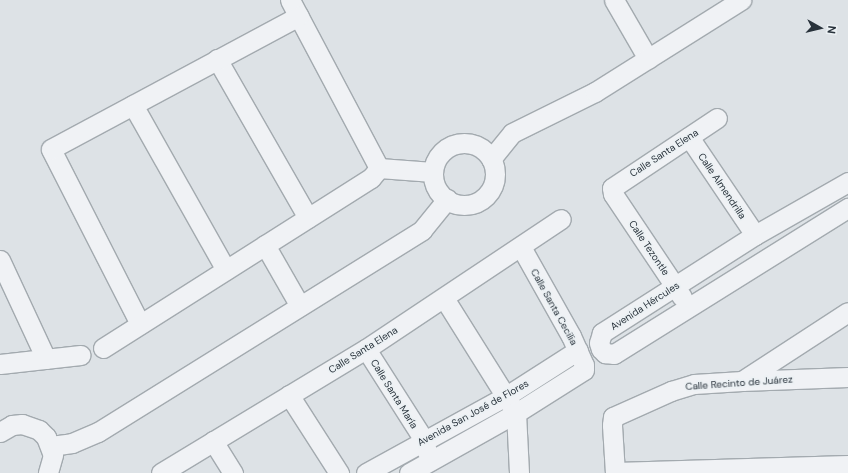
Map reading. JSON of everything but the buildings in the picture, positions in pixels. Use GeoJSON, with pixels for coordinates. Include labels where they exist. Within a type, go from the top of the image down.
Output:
{"type":"FeatureCollection","features":[{"type":"Feature","properties":{"kind":"street"},"geometry":{"type":"LineString","coordinates":[[614,0],[648,59]]}},
{"type":"Feature","properties":{"kind":"street"},"geometry":{"type":"LineString","coordinates":[[491,159],[512,133],[595,92],[648,59],[731,3]]}},
{"type":"Feature","properties":{"kind":"street"},"geometry":{"type":"LineString","coordinates":[[140,324],[51,149],[217,59],[294,8],[379,168]]}},
{"type":"Feature","properties":{"kind":"street"},"geometry":{"type":"LineString","coordinates":[[217,59],[308,218]]}},
{"type":"Feature","properties":{"kind":"street"},"geometry":{"type":"LineString","coordinates":[[133,105],[226,270]]}},
{"type":"Feature","properties":{"kind":"street","name":"Calle Santa Elena"},"geometry":{"type":"LineString","coordinates":[[612,188],[717,118]]}},
{"type":"Feature","properties":{"kind":"street","name":"Calle Almendrilla"},"geometry":{"type":"LineString","coordinates":[[689,137],[755,235]]}},
{"type":"Feature","properties":{"kind":"street"},"geometry":{"type":"LineString","coordinates":[[460,143],[478,146],[491,159],[495,177],[486,196],[467,205],[447,200],[439,192],[433,172],[442,153],[460,143]]}},
{"type":"Feature","properties":{"kind":"street"},"geometry":{"type":"LineString","coordinates":[[379,168],[433,172]]}},
{"type":"Feature","properties":{"kind":"street"},"geometry":{"type":"LineString","coordinates":[[103,348],[371,178],[379,168]]}},
{"type":"Feature","properties":{"kind":"street","name":"Avenida Hércules"},"geometry":{"type":"LineString","coordinates":[[848,182],[755,235],[602,333],[599,342],[601,349],[605,353],[614,354],[848,208]]}},
{"type":"Feature","properties":{"kind":"street","name":"Calle Tezontle"},"geometry":{"type":"LineString","coordinates":[[612,188],[613,194],[688,307]]}},
{"type":"Feature","properties":{"kind":"street"},"geometry":{"type":"LineString","coordinates":[[51,446],[72,443],[98,432],[422,230],[447,200]]}},
{"type":"Feature","properties":{"kind":"street","name":"Calle Santa Elena"},"geometry":{"type":"LineString","coordinates":[[161,473],[366,349],[561,219]]}},
{"type":"Feature","properties":{"kind":"street"},"geometry":{"type":"LineString","coordinates":[[265,245],[300,306]]}},
{"type":"Feature","properties":{"kind":"street","name":"Calle Santa Cecilia"},"geometry":{"type":"LineString","coordinates":[[521,247],[578,350],[584,368]]}},
{"type":"Feature","properties":{"kind":"street"},"geometry":{"type":"LineString","coordinates":[[0,260],[46,359]]}},
{"type":"Feature","properties":{"kind":"street"},"geometry":{"type":"LineString","coordinates":[[444,298],[508,395],[516,413],[519,473]]}},
{"type":"Feature","properties":{"kind":"street"},"geometry":{"type":"LineString","coordinates":[[742,380],[848,312]]}},
{"type":"Feature","properties":{"kind":"street","name":"Calle Santa María"},"geometry":{"type":"LineString","coordinates":[[366,349],[424,440],[430,467]]}},
{"type":"Feature","properties":{"kind":"street","name":"Avenida San José de Flores"},"geometry":{"type":"LineString","coordinates":[[366,473],[508,395],[578,350]]}},
{"type":"Feature","properties":{"kind":"street"},"geometry":{"type":"LineString","coordinates":[[0,364],[80,355]]}},
{"type":"Feature","properties":{"kind":"street","name":"Avenida San José de Flores"},"geometry":{"type":"LineString","coordinates":[[409,473],[430,467],[582,371],[584,368]]}},
{"type":"Feature","properties":{"kind":"street","name":"Calle Recinto de Juárez"},"geometry":{"type":"LineString","coordinates":[[615,472],[613,417],[682,386],[742,380],[848,377]]}},
{"type":"Feature","properties":{"kind":"street"},"geometry":{"type":"LineString","coordinates":[[289,395],[339,473]]}},
{"type":"Feature","properties":{"kind":"street"},"geometry":{"type":"LineString","coordinates":[[2,427],[17,425],[31,426],[46,437],[51,446],[53,455],[48,473]]}},
{"type":"Feature","properties":{"kind":"street"},"geometry":{"type":"LineString","coordinates":[[213,441],[232,473]]}},
{"type":"Feature","properties":{"kind":"street"},"geometry":{"type":"LineString","coordinates":[[615,472],[848,465]]}}]}
